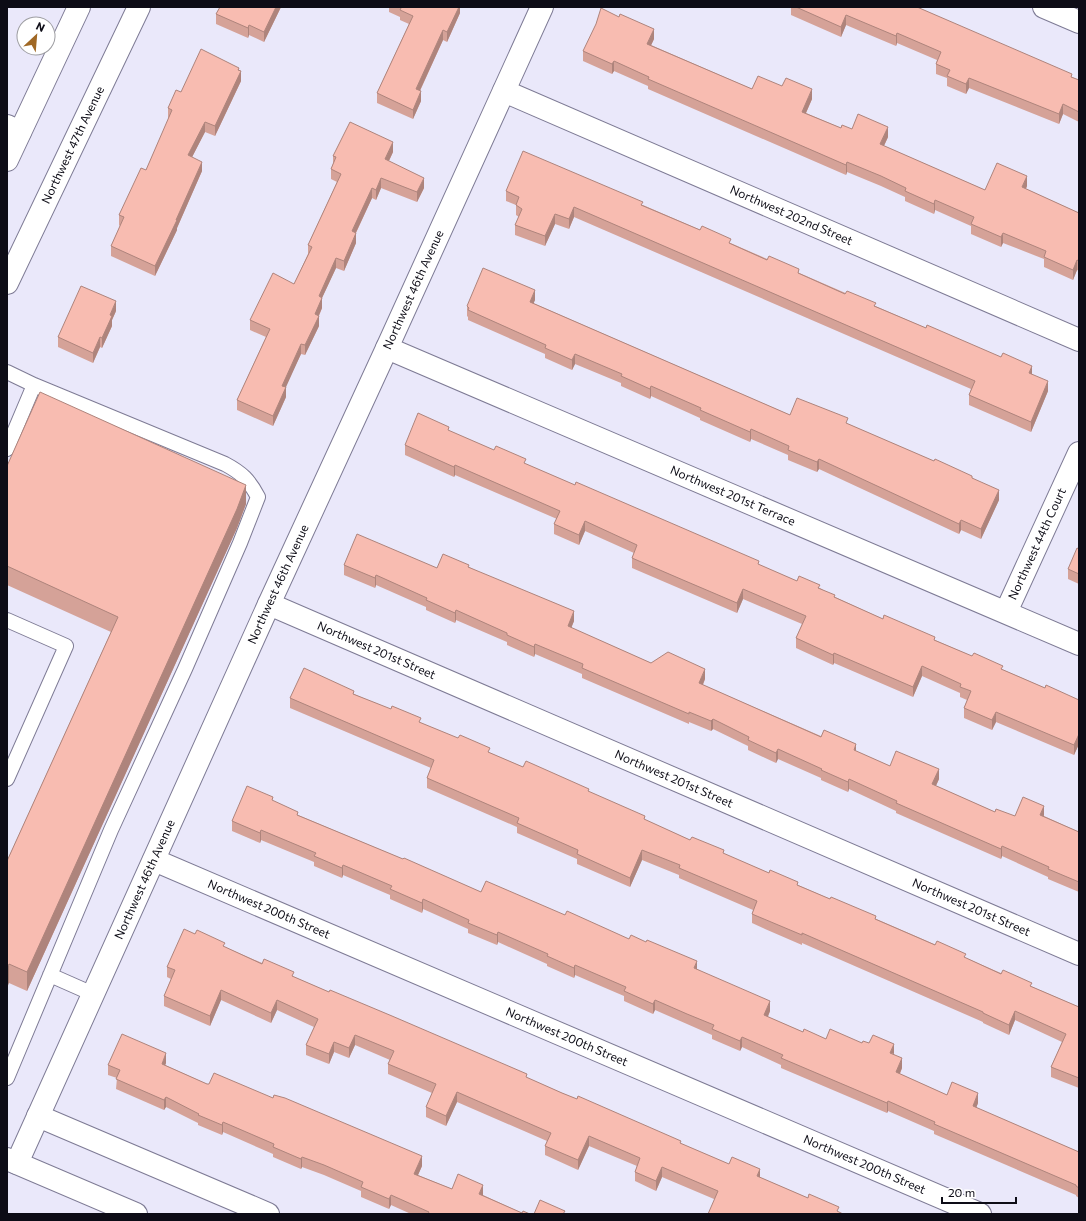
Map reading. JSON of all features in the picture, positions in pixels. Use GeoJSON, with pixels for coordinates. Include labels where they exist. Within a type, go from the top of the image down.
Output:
{"type":"FeatureCollection","features":[{"type":"Feature","properties":{"kind":"street"},"geometry":{"type":"LineString","coordinates":[[7,160],[14,129],[79,7]]}},
{"type":"Feature","properties":{"kind":"street","name":"Northwest 47th Avenue"},"geometry":{"type":"LineString","coordinates":[[7,283],[139,7]]}},
{"type":"Feature","properties":{"kind":"street","name":"Northwest 46th Avenue"},"geometry":{"type":"LineString","coordinates":[[12,1161],[38,1116],[269,604],[542,7]]}},
{"type":"Feature","properties":{"kind":"street"},"geometry":{"type":"LineString","coordinates":[[1044,7],[1079,22]]}},
{"type":"Feature","properties":{"kind":"street","name":"Northwest 202nd Street"},"geometry":{"type":"LineString","coordinates":[[504,91],[1079,340]]}},
{"type":"Feature","properties":{"kind":"street","name":"Northwest 201st Terrace"},"geometry":{"type":"LineString","coordinates":[[387,348],[1079,644]]}},
{"type":"Feature","properties":{"kind":"street","name":"Northwest 44th Court"},"geometry":{"type":"LineString","coordinates":[[1006,612],[1079,453]]}},
{"type":"Feature","properties":{"kind":"street","name":"Northwest 201st Street"},"geometry":{"type":"LineString","coordinates":[[269,604],[1079,954]]}},
{"type":"Feature","properties":{"kind":"street","name":"Northwest 200th Street"},"geometry":{"type":"LineString","coordinates":[[154,860],[980,1214]]}},
{"type":"Feature","properties":{"kind":"street"},"geometry":{"type":"LineString","coordinates":[[38,1116],[268,1214]]}},
{"type":"Feature","properties":{"kind":"street"},"geometry":{"type":"LineString","coordinates":[[12,1161],[136,1214]]}},
{"type":"Feature","properties":{"kind":"lane"},"geometry":{"type":"LineString","coordinates":[[7,372],[34,385],[225,464],[240,472],[251,483],[258,496],[240,543],[185,669],[111,830],[7,1078]]}},
{"type":"Feature","properties":{"kind":"lane"},"geometry":{"type":"LineString","coordinates":[[7,450],[34,385]]}},
{"type":"Feature","properties":{"kind":"lane"},"geometry":{"type":"LineString","coordinates":[[7,620],[66,646],[7,779]]}},
{"type":"Feature","properties":{"kind":"lane"},"geometry":{"type":"LineString","coordinates":[[50,975],[93,994]]}},
{"type":"Feature","properties":{"kind":"building"},"geometry":{"type":"Polygon","coordinates":[[[220,7],[276,7],[264,32],[249,25],[248,28],[216,14],[220,7]]]}},
{"type":"Feature","properties":{"kind":"building"},"geometry":{"type":"Polygon","coordinates":[[[399,7],[459,7],[447,32],[443,30],[416,89],[421,91],[413,110],[377,93],[413,16],[400,10],[401,8],[399,7]]]}},
{"type":"Feature","properties":{"kind":"building"},"geometry":{"type":"Polygon","coordinates":[[[796,7],[917,7],[1072,74],[1071,77],[1079,80],[1079,112],[1063,104],[1059,114],[969,78],[966,84],[947,76],[950,70],[936,64],[941,52],[897,33],[896,36],[846,15],[841,27],[796,7]]]}},
{"type":"Feature","properties":{"kind":"building"},"geometry":{"type":"Polygon","coordinates":[[[601,8],[619,17],[620,14],[654,29],[647,44],[752,89],[758,76],[782,86],[786,78],[812,89],[802,112],[841,128],[842,125],[852,129],[858,114],[888,127],[880,144],[985,190],[997,163],[1027,176],[1022,187],[1079,213],[1079,261],[1077,260],[1073,270],[1044,257],[1046,251],[1003,233],[1001,237],[971,224],[974,217],[935,200],[934,204],[905,191],[906,188],[881,176],[847,162],[846,165],[648,79],[649,77],[614,61],[612,64],[583,51],[596,24],[601,8]]]}},
{"type":"Feature","properties":{"kind":"building"},"geometry":{"type":"Polygon","coordinates":[[[201,49],[239,68],[238,70],[241,71],[215,126],[205,122],[188,155],[202,162],[155,266],[111,246],[124,217],[119,215],[141,168],[146,170],[172,110],[168,108],[176,90],[181,92],[201,49]]]}},
{"type":"Feature","properties":{"kind":"building"},"geometry":{"type":"Polygon","coordinates":[[[350,122],[393,142],[385,159],[424,178],[417,192],[381,178],[376,190],[372,188],[352,231],[356,233],[344,261],[336,258],[319,296],[322,298],[315,314],[319,316],[305,345],[301,344],[282,386],[286,387],[273,416],[237,400],[270,329],[250,320],[273,273],[294,284],[312,247],[308,245],[341,174],[331,169],[336,157],[333,156],[350,122]]]}},
{"type":"Feature","properties":{"kind":"building"},"geometry":{"type":"Polygon","coordinates":[[[523,151],[643,202],[641,205],[700,230],[702,226],[731,239],[729,243],[767,260],[769,256],[799,269],[798,273],[845,294],[847,291],[876,303],[874,306],[926,328],[927,325],[1001,357],[1003,353],[1032,366],[1029,373],[1048,381],[1031,422],[969,395],[975,381],[574,207],[569,219],[555,214],[545,236],[515,225],[522,209],[516,205],[519,197],[506,191],[523,151]]]}},
{"type":"Feature","properties":{"kind":"building"},"geometry":{"type":"Polygon","coordinates":[[[483,268],[535,290],[530,302],[790,415],[797,398],[848,418],[846,423],[934,461],[935,459],[999,490],[981,529],[961,520],[959,524],[819,459],[817,462],[788,450],[789,446],[751,429],[750,432],[700,410],[701,408],[651,386],[650,389],[621,376],[622,374],[575,354],[572,360],[545,348],[546,345],[468,310],[469,308],[467,306],[483,268]]]}},
{"type":"Feature","properties":{"kind":"building"},"geometry":{"type":"Polygon","coordinates":[[[81,286],[116,301],[110,315],[112,316],[93,353],[58,337],[81,286]]]}},
{"type":"Feature","properties":{"kind":"building"},"geometry":{"type":"Polygon","coordinates":[[[40,392],[246,485],[237,509],[27,972],[9,964],[7,968],[7,861],[118,617],[7,566],[7,466],[40,392]]]}},
{"type":"Feature","properties":{"kind":"building"},"geometry":{"type":"Polygon","coordinates":[[[418,413],[449,427],[448,430],[494,450],[496,446],[526,459],[524,463],[575,485],[576,482],[759,561],[758,564],[797,581],[799,576],[820,585],[818,588],[835,595],[834,597],[883,619],[884,615],[935,637],[934,640],[972,656],[974,653],[1003,666],[1001,669],[1045,688],[1046,685],[1079,700],[1079,734],[1074,745],[996,712],[992,720],[964,708],[971,691],[960,687],[961,684],[922,666],[913,687],[834,653],[833,655],[796,638],[806,616],[743,589],[737,603],[683,580],[632,558],[637,545],[585,521],[579,535],[554,524],[560,511],[405,445],[418,413]]]}},
{"type":"Feature","properties":{"kind":"building"},"geometry":{"type":"Polygon","coordinates":[[[357,534],[437,568],[443,554],[469,565],[468,567],[574,611],[568,626],[651,663],[668,652],[705,669],[699,683],[821,737],[824,730],[856,744],[854,750],[890,766],[896,751],[939,769],[932,784],[995,812],[996,809],[1015,816],[1023,797],[1044,806],[1040,815],[1079,832],[1079,882],[1048,869],[1049,867],[1002,846],[1001,849],[896,803],[897,801],[849,779],[848,782],[778,749],[776,753],[748,740],[749,737],[713,719],[711,721],[689,712],[689,714],[582,668],[583,664],[535,644],[534,647],[456,610],[455,613],[426,600],[427,598],[376,575],[375,578],[344,565],[357,534]]]}},
{"type":"Feature","properties":{"kind":"building"},"geometry":{"type":"Polygon","coordinates":[[[1077,548],[1079,549],[1079,574],[1068,569],[1077,548]]]}},
{"type":"Feature","properties":{"kind":"building"},"geometry":{"type":"Polygon","coordinates":[[[304,668],[354,691],[353,694],[391,709],[392,706],[421,718],[419,722],[458,738],[460,735],[490,748],[488,752],[523,767],[526,761],[589,789],[588,791],[645,816],[644,819],[690,840],[692,837],[724,850],[723,853],[769,873],[770,870],[798,882],[797,885],[830,899],[831,897],[876,916],[875,919],[935,945],[937,941],[966,954],[964,957],[1001,974],[1003,970],[1032,983],[1030,986],[1079,1007],[1079,1078],[1051,1067],[1066,1034],[1015,1011],[1009,1025],[983,1012],[802,933],[802,935],[752,914],[757,901],[679,868],[680,865],[642,850],[630,878],[577,854],[578,850],[517,823],[519,818],[427,778],[434,760],[290,698],[304,668]]]}},
{"type":"Feature","properties":{"kind":"building"},"geometry":{"type":"Polygon","coordinates":[[[247,786],[273,797],[272,800],[298,812],[297,815],[403,859],[404,858],[481,892],[486,881],[565,915],[567,911],[629,939],[631,935],[646,942],[647,940],[697,961],[694,968],[770,1001],[764,1015],[803,1032],[804,1029],[826,1039],[830,1029],[862,1043],[863,1041],[869,1043],[873,1035],[894,1044],[890,1053],[902,1058],[896,1072],[947,1095],[952,1082],[978,1093],[973,1106],[1079,1152],[1079,1188],[1076,1185],[934,1124],[935,1122],[888,1101],[887,1103],[781,1058],[783,1055],[742,1037],[740,1041],[712,1029],[714,1025],[655,1000],[653,1004],[624,991],[626,987],[575,965],[574,968],[547,956],[548,954],[498,932],[497,935],[468,923],[469,920],[423,899],[422,903],[390,889],[392,886],[343,865],[342,868],[314,856],[316,853],[261,830],[260,833],[232,821],[247,786]]]}},
{"type":"Feature","properties":{"kind":"building"},"geometry":{"type":"Polygon","coordinates":[[[184,929],[195,934],[197,930],[225,943],[223,946],[262,964],[264,959],[294,972],[292,976],[329,992],[330,990],[527,1074],[526,1077],[577,1099],[578,1096],[681,1141],[680,1143],[729,1164],[732,1157],[760,1169],[757,1176],[808,1198],[809,1194],[839,1207],[837,1211],[843,1214],[708,1214],[718,1191],[662,1167],[656,1181],[635,1172],[640,1158],[589,1136],[578,1160],[545,1146],[551,1133],[457,1092],[446,1116],[426,1107],[436,1084],[388,1064],[394,1051],[355,1035],[349,1048],[334,1042],[329,1054],[306,1045],[318,1019],[277,1000],[271,1013],[221,990],[210,1016],[164,996],[175,970],[167,967],[184,929]]]}},
{"type":"Feature","properties":{"kind":"building"},"geometry":{"type":"Polygon","coordinates":[[[122,1034],[166,1053],[162,1064],[207,1084],[209,1084],[214,1073],[273,1098],[274,1095],[285,1098],[422,1156],[414,1174],[452,1189],[458,1174],[483,1185],[479,1194],[522,1213],[523,1211],[530,1214],[428,1214],[429,1212],[391,1195],[389,1199],[361,1187],[363,1182],[324,1165],[302,1157],[301,1159],[273,1147],[274,1144],[223,1122],[222,1125],[198,1115],[199,1114],[166,1097],[164,1100],[116,1079],[120,1070],[108,1065],[122,1034]]]}},
{"type":"Feature","properties":{"kind":"building"},"geometry":{"type":"Polygon","coordinates":[[[540,1200],[565,1211],[563,1214],[534,1214],[540,1200]]]}}]}
